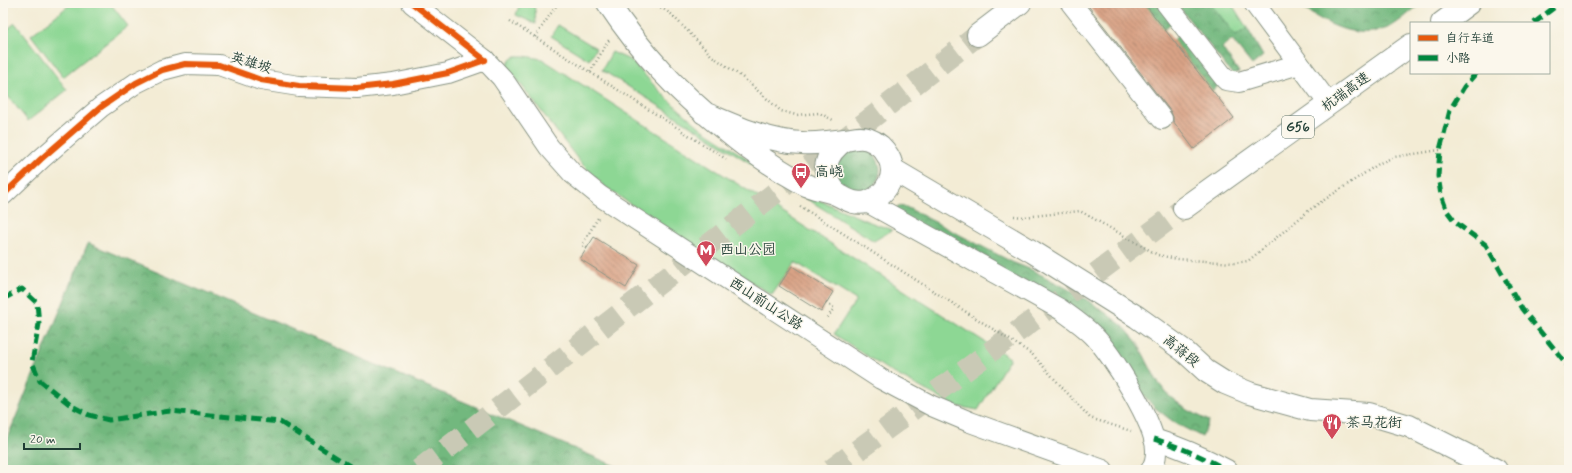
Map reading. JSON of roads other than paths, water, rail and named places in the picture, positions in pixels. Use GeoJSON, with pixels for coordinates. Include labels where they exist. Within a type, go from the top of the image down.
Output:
{"type":"FeatureCollection","features":[{"type":"Feature","properties":{"kind":"main road"},"geometry":{"type":"LineString","coordinates":[[608,3],[624,27],[664,75],[704,113],[751,151],[805,184],[837,194]]}},
{"type":"Feature","properties":{"kind":"main road"},"geometry":{"type":"LineString","coordinates":[[978,34],[1020,3]]}},
{"type":"Feature","properties":{"kind":"main road"},"geometry":{"type":"LineString","coordinates":[[1443,22],[1469,3]]}},
{"type":"Feature","properties":{"kind":"main road","name":"杭瑞高速"},"geometry":{"type":"LineString","coordinates":[[1184,208],[1410,46]]}},
{"type":"Feature","properties":{"kind":"main road"},"geometry":{"type":"LineString","coordinates":[[704,113],[745,130],[781,141],[802,143],[841,131],[856,138],[866,138],[876,142],[890,159],[892,169],[890,180],[885,190],[877,197],[867,202],[857,203],[846,200],[837,194],[830,186],[826,176],[826,165],[836,146],[841,131]]}},
{"type":"Feature","properties":{"kind":"main road","name":"高蒋段"},"geometry":{"type":"LineString","coordinates":[[892,169],[1137,317],[1183,350],[1206,371],[1225,383],[1249,393],[1310,410],[1368,414],[1409,426],[1496,470]]}},
{"type":"Feature","properties":{"kind":"street","name":"西山前山公路"},"geometry":{"type":"LineString","coordinates":[[412,3],[485,60],[502,78],[549,147],[573,174],[608,202],[882,379],[932,406],[970,422],[1103,470]]}},
{"type":"Feature","properties":{"kind":"street"},"geometry":{"type":"LineString","coordinates":[[1071,3],[1162,119]]}},
{"type":"Feature","properties":{"kind":"street"},"geometry":{"type":"LineString","coordinates":[[1166,3],[1226,80],[1239,82],[1299,64]]}},
{"type":"Feature","properties":{"kind":"street"},"geometry":{"type":"LineString","coordinates":[[1254,3],[1329,104]]}},
{"type":"Feature","properties":{"kind":"street","name":"英雄坡"},"geometry":{"type":"LineString","coordinates":[[3,195],[41,159],[101,107],[136,83],[162,70],[185,64],[218,65],[261,80],[299,86],[357,88],[393,84],[448,74],[485,60]]}},
{"type":"Feature","properties":{"kind":"street"},"geometry":{"type":"LineString","coordinates":[[867,202],[1060,309],[1094,335],[1118,367],[1149,424],[1154,439],[1156,452],[1151,470]]}},
{"type":"Feature","properties":{"kind":"street"},"geometry":{"type":"LineString","coordinates":[[1154,439],[1205,458],[1227,470]]}},
{"type":"Feature","properties":{"kind":"tunnel"},"geometry":{"type":"LineString","coordinates":[[419,470],[978,35]]}},
{"type":"Feature","properties":{"kind":"tunnel"},"geometry":{"type":"LineString","coordinates":[[831,470],[1184,208]]}},
{"type":"Feature","properties":{"kind":"place","name":"高峣"},"geometry":{"type":"Point","coordinates":[801,189]}},
{"type":"Feature","properties":{"kind":"place","name":"西山公园"},"geometry":{"type":"Point","coordinates":[706,267]}},
{"type":"Feature","properties":{"kind":"place","name":"茶马花街"},"geometry":{"type":"Point","coordinates":[1332,440]}}]}
